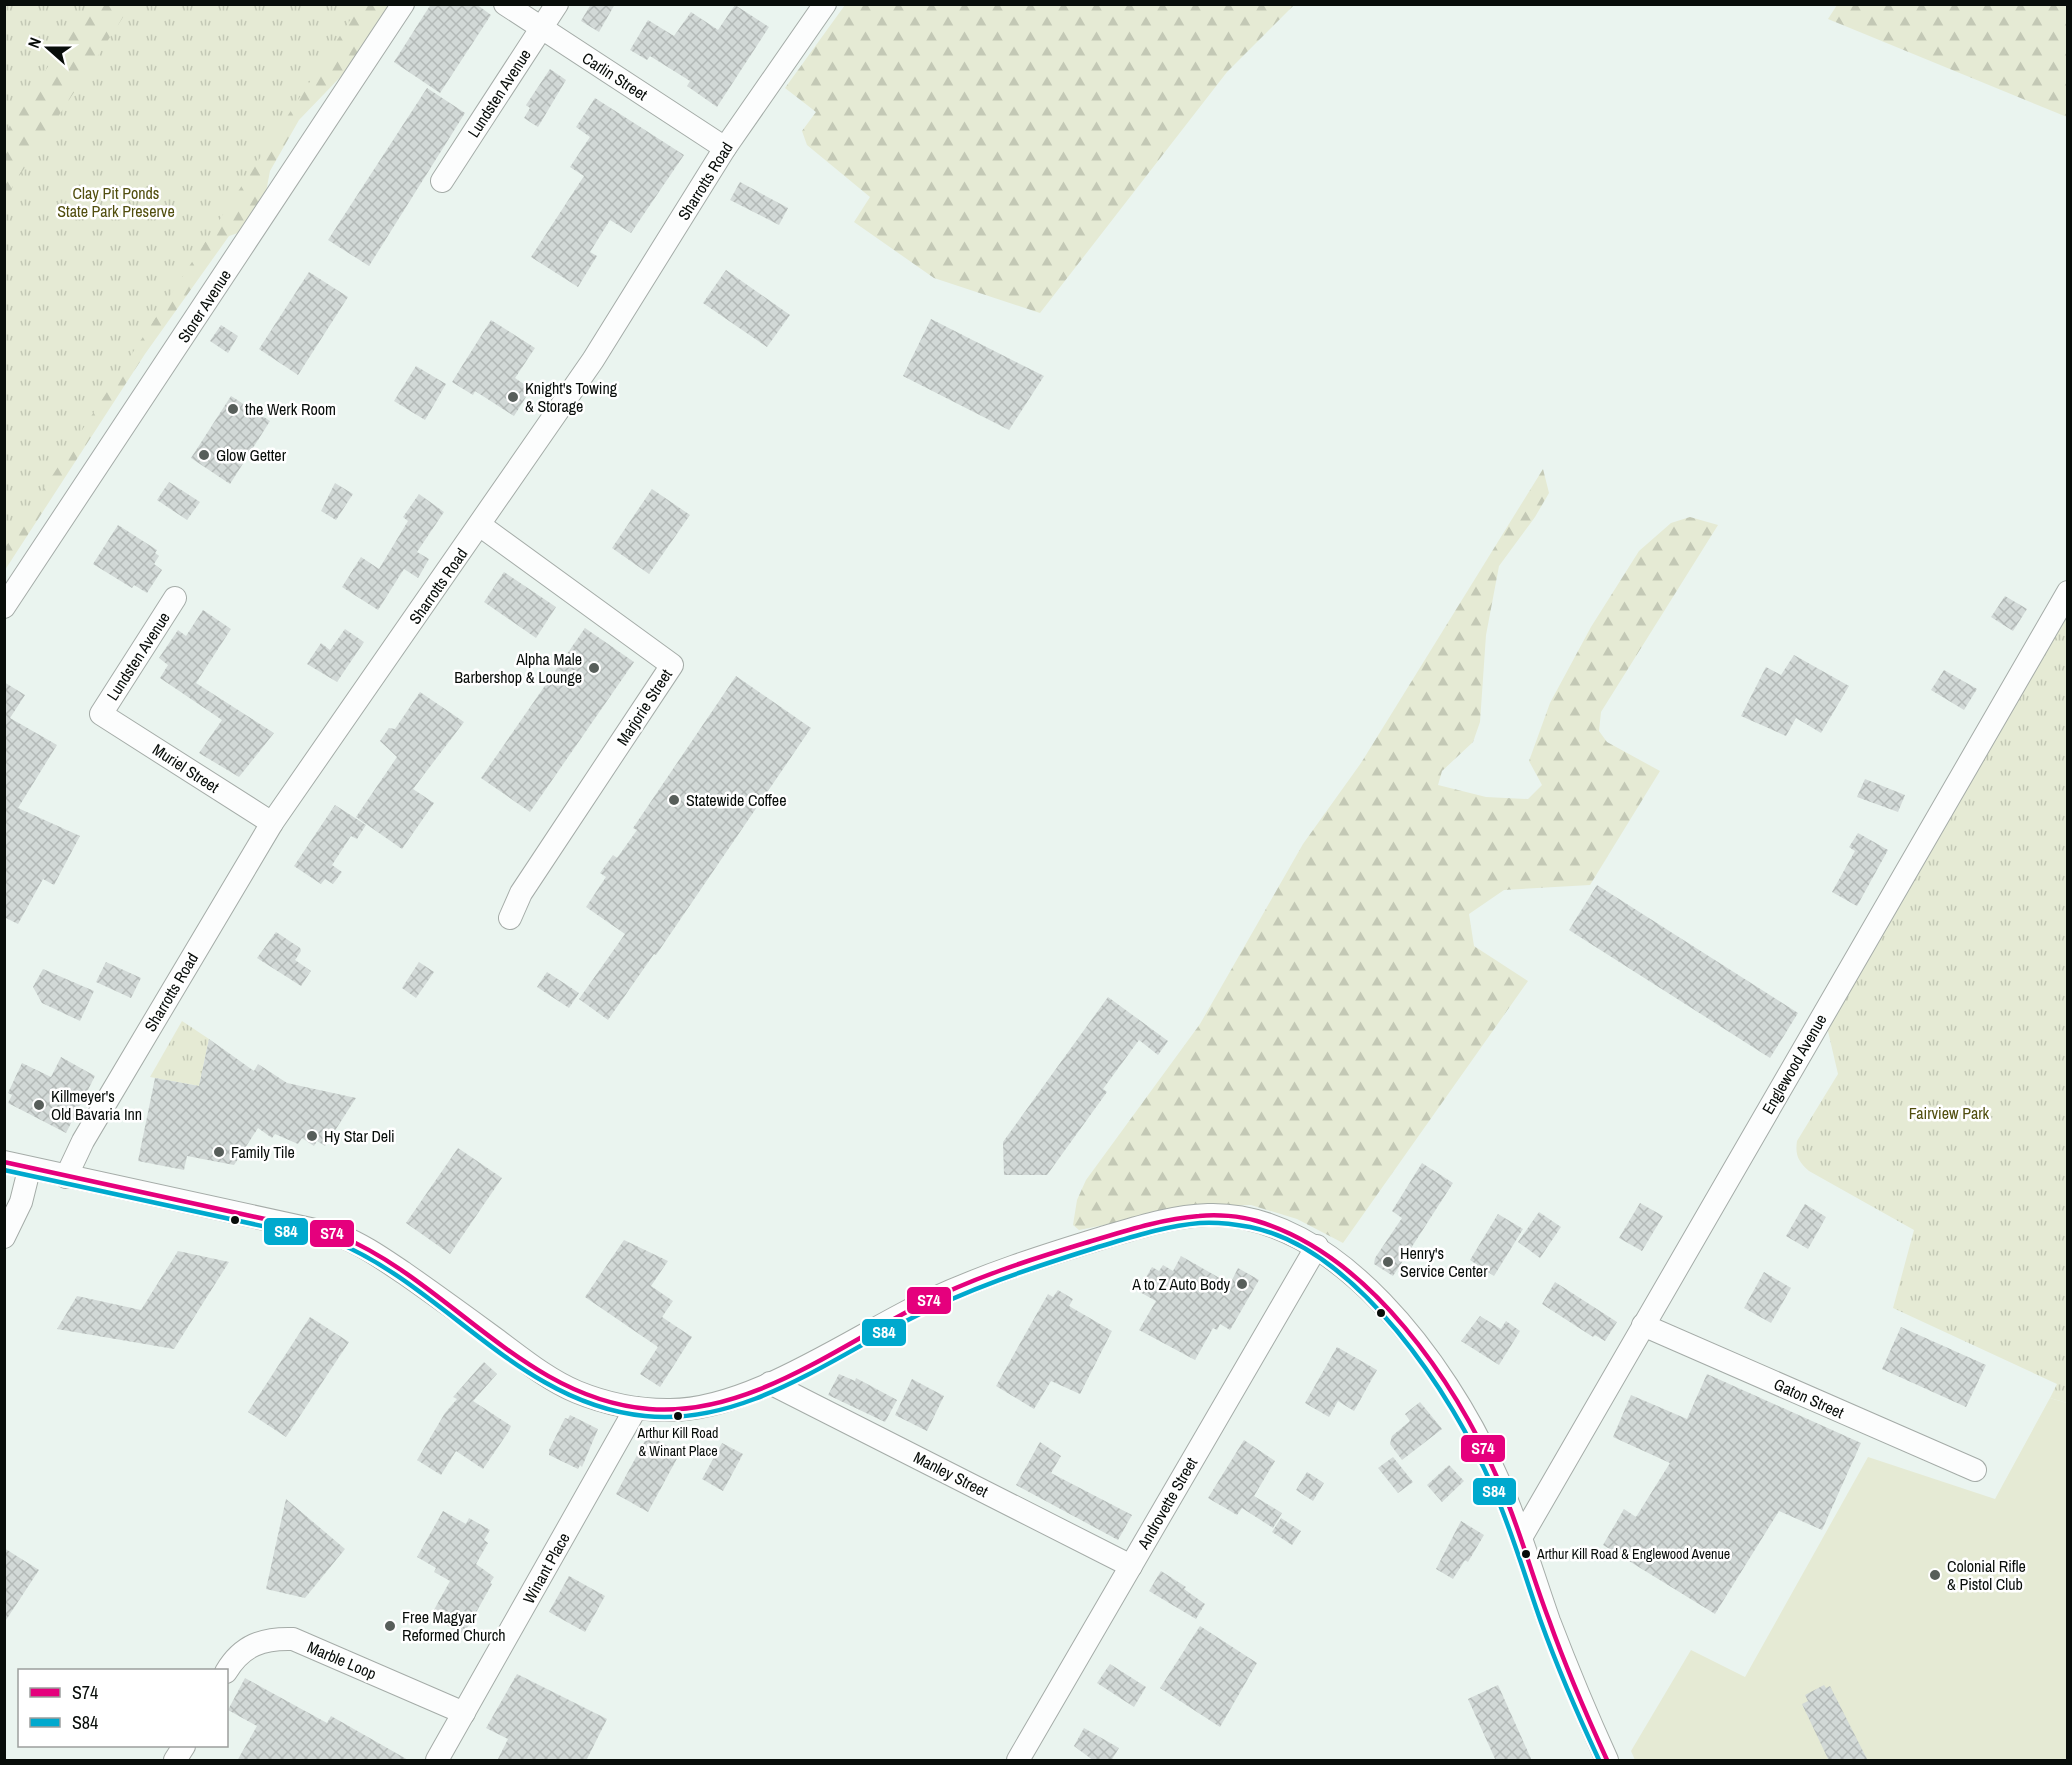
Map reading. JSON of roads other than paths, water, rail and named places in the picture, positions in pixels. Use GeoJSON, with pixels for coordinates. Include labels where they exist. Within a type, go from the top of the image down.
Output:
{"type":"FeatureCollection","features":[{"type":"Feature","properties":{"kind":"street","name":"Storer Avenue"},"geometry":{"type":"LineString","coordinates":[[4,607],[403,4]]}},
{"type":"Feature","properties":{"kind":"street","name":"Carlin Street"},"geometry":{"type":"LineString","coordinates":[[505,4],[725,148]]}},
{"type":"Feature","properties":{"kind":"street","name":"Lundsten Avenue"},"geometry":{"type":"LineString","coordinates":[[442,181],[557,4]]}},
{"type":"Feature","properties":{"kind":"street","name":"Sharrotts Road"},"geometry":{"type":"LineString","coordinates":[[66,1177],[83,1141],[272,823],[481,526],[593,360],[725,148],[825,4]]}},
{"type":"Feature","properties":{"kind":"street","name":"Marjorie Street"},"geometry":{"type":"LineString","coordinates":[[481,526],[672,665],[520,894],[510,918]]}},
{"type":"Feature","properties":{"kind":"street","name":"Englewood Avenue"},"geometry":{"type":"LineString","coordinates":[[1522,1536],[2067,592]]}},
{"type":"Feature","properties":{"kind":"street","name":"Lundsten Avenue"},"geometry":{"type":"LineString","coordinates":[[101,714],[175,598]]}},
{"type":"Feature","properties":{"kind":"street","name":"Muriel Street"},"geometry":{"type":"LineString","coordinates":[[101,714],[272,823]]}},
{"type":"Feature","properties":{"kind":"street"},"geometry":{"type":"LineString","coordinates":[[4,1162],[29,1170],[319,1229],[346,1238],[376,1254],[551,1378],[575,1391],[636,1408],[669,1410],[704,1407],[736,1398],[967,1284],[1046,1255],[1151,1224],[1211,1215],[1244,1218],[1274,1226],[1317,1246],[1370,1290],[1401,1323],[1467,1419],[1488,1458],[1522,1536],[1548,1617],[1607,1761]]}},
{"type":"Feature","properties":{"kind":"street"},"geometry":{"type":"LineString","coordinates":[[4,1237],[21,1202],[29,1170]]}},
{"type":"Feature","properties":{"kind":"street","name":"Androvette Street"},"geometry":{"type":"LineString","coordinates":[[1018,1761],[1317,1246]]}},
{"type":"Feature","properties":{"kind":"street","name":"Gaton Street"},"geometry":{"type":"LineString","coordinates":[[1643,1325],[1975,1470]]}},
{"type":"Feature","properties":{"kind":"street","name":"Manley Street"},"geometry":{"type":"LineString","coordinates":[[770,1383],[1131,1566]]}},
{"type":"Feature","properties":{"kind":"street","name":"Winant Place"},"geometry":{"type":"LineString","coordinates":[[437,1761],[636,1408]]}},
{"type":"Feature","properties":{"kind":"street","name":"Marble Loop"},"geometry":{"type":"LineString","coordinates":[[228,1669],[243,1650],[257,1642],[275,1638],[293,1640],[464,1713]]}},
{"type":"Feature","properties":{"kind":"street"},"geometry":{"type":"LineString","coordinates":[[175,1761],[183,1747]]}},
{"type":"Feature","properties":{"kind":"place","name":"Knight's Towing & Storage"},"geometry":{"type":"Point","coordinates":[513,397]}},
{"type":"Feature","properties":{"kind":"place","name":"the Werk Room"},"geometry":{"type":"Point","coordinates":[233,409]}},
{"type":"Feature","properties":{"kind":"place","name":"Glow Getter"},"geometry":{"type":"Point","coordinates":[204,455]}},
{"type":"Feature","properties":{"kind":"place","name":"Alpha Male Barbershop & Lounge"},"geometry":{"type":"Point","coordinates":[594,668]}},
{"type":"Feature","properties":{"kind":"place","name":"Statewide Coffee"},"geometry":{"type":"Point","coordinates":[674,800]}},
{"type":"Feature","properties":{"kind":"place","name":"Killmeyer's Old Bavaria Inn"},"geometry":{"type":"Point","coordinates":[39,1105]}},
{"type":"Feature","properties":{"kind":"place","name":"Hy Star Deli"},"geometry":{"type":"Point","coordinates":[312,1136]}},
{"type":"Feature","properties":{"kind":"place","name":"Family Tile"},"geometry":{"type":"Point","coordinates":[219,1152]}},
{"type":"Feature","properties":{"kind":"place","name":"Henry's Service Center"},"geometry":{"type":"Point","coordinates":[1388,1262]}},
{"type":"Feature","properties":{"kind":"place","name":"A to Z Auto Body"},"geometry":{"type":"Point","coordinates":[1242,1284]}},
{"type":"Feature","properties":{"kind":"place","name":"Arthur Kill Road & Winant Place"},"geometry":{"type":"Point","coordinates":[678,1416]}},
{"type":"Feature","properties":{"kind":"place","name":"Arthur Kill Road & Englewood Avenue"},"geometry":{"type":"Point","coordinates":[1526,1554]}},
{"type":"Feature","properties":{"kind":"place","name":"Colonial Rifle & Pistol Club"},"geometry":{"type":"Point","coordinates":[1935,1575]}},
{"type":"Feature","properties":{"kind":"place","name":"Free Magyar Reformed Church"},"geometry":{"type":"Point","coordinates":[390,1626]}},
{"type":"Feature","properties":{"kind":"park label","name":"Clay Pit Ponds State Park Preserve"},"geometry":{"type":"Point","coordinates":[116,202]}},
{"type":"Feature","properties":{"kind":"park label","name":"Fairview Park"},"geometry":{"type":"Point","coordinates":[1949,1113]}}]}
